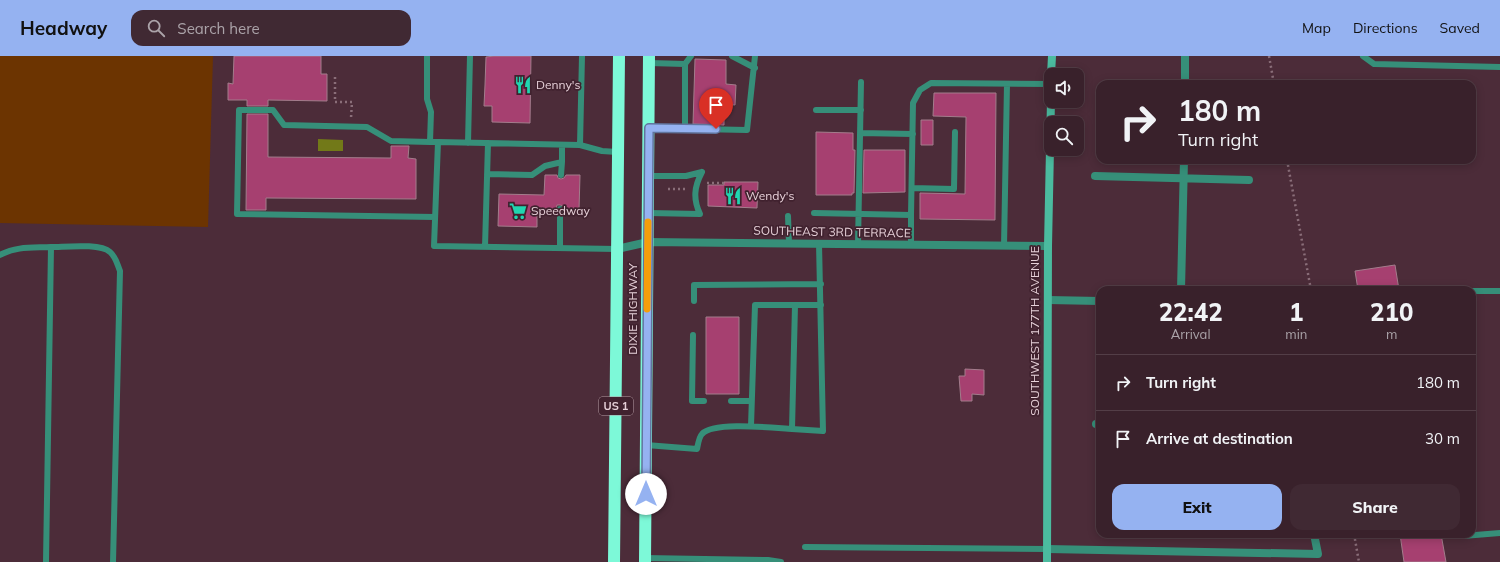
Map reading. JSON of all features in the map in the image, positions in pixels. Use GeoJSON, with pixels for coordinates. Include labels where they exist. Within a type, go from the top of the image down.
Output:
{"type":"FeatureCollection","features":[{"type":"Feature","properties":{"kind":"highway","name":"DIXIE HIGHWAY"},"geometry":{"type":"LineString","coordinates":[[614,562],[619,56]]}},
{"type":"Feature","properties":{"kind":"highway","name":"DIXIE HIGHWAY"},"geometry":{"type":"LineString","coordinates":[[645,560],[649,59]]}},
{"type":"Feature","properties":{"kind":"main road"},"geometry":{"type":"LineString","coordinates":[[1052,56],[1052,68]]}},
{"type":"Feature","properties":{"kind":"main road","name":"SOUTHWEST 177TH AVENUE"},"geometry":{"type":"LineString","coordinates":[[1047,562],[1048,246],[1051,108]]}},
{"type":"Feature","properties":{"kind":"street"},"geometry":{"type":"LineString","coordinates":[[1185,56],[1185,80]]}},
{"type":"Feature","properties":{"kind":"street"},"geometry":{"type":"LineString","coordinates":[[1181,286],[1184,164]]}},
{"type":"Feature","properties":{"kind":"street"},"geometry":{"type":"LineString","coordinates":[[1095,176],[1249,180]]}},
{"type":"Feature","properties":{"kind":"street","name":"SOUTHEAST 3RD TERRACE"},"geometry":{"type":"LineString","coordinates":[[617,249],[648,242],[1048,246]]}},
{"type":"Feature","properties":{"kind":"street"},"geometry":{"type":"LineString","coordinates":[[1048,300],[1096,301]]}},
{"type":"Feature","properties":{"kind":"street"},"geometry":{"type":"LineString","coordinates":[[1047,550],[1318,554],[1315,538]]}},
{"type":"Feature","properties":{"kind":"lane"},"geometry":{"type":"LineString","coordinates":[[428,56],[426,98],[431,112],[430,142]]}},
{"type":"Feature","properties":{"kind":"lane"},"geometry":{"type":"LineString","coordinates":[[468,143],[470,56]]}},
{"type":"Feature","properties":{"kind":"lane"},"geometry":{"type":"LineString","coordinates":[[580,145],[582,56]]}},
{"type":"Feature","properties":{"kind":"lane"},"geometry":{"type":"LineString","coordinates":[[685,128],[686,64],[691,56]]}},
{"type":"Feature","properties":{"kind":"lane"},"geometry":{"type":"LineString","coordinates":[[732,56],[755,68]]}},
{"type":"Feature","properties":{"kind":"lane"},"geometry":{"type":"LineString","coordinates":[[649,128],[747,130],[755,68],[755,56]]}},
{"type":"Feature","properties":{"kind":"lane"},"geometry":{"type":"LineString","coordinates":[[1363,56],[1374,64],[1500,67]]}},
{"type":"Feature","properties":{"kind":"lane"},"geometry":{"type":"LineString","coordinates":[[649,59],[686,64]]}},
{"type":"Feature","properties":{"kind":"lane"},"geometry":{"type":"LineString","coordinates":[[858,244],[861,82]]}},
{"type":"Feature","properties":{"kind":"lane"},"geometry":{"type":"LineString","coordinates":[[911,245],[913,103],[920,90],[931,83],[1044,84]]}},
{"type":"Feature","properties":{"kind":"lane"},"geometry":{"type":"LineString","coordinates":[[1004,246],[1007,84]]}},
{"type":"Feature","properties":{"kind":"lane"},"geometry":{"type":"LineString","coordinates":[[435,217],[237,214],[239,110],[273,110],[284,125],[367,127],[391,141],[580,145],[602,151],[617,152]]}},
{"type":"Feature","properties":{"kind":"lane"},"geometry":{"type":"LineString","coordinates":[[816,110],[861,110]]}},
{"type":"Feature","properties":{"kind":"lane"},"geometry":{"type":"LineString","coordinates":[[912,188],[954,189],[955,132]]}},
{"type":"Feature","properties":{"kind":"lane"},"geometry":{"type":"LineString","coordinates":[[860,133],[913,134]]}},
{"type":"Feature","properties":{"kind":"lane"},"geometry":{"type":"LineString","coordinates":[[438,142],[434,246],[617,249]]}},
{"type":"Feature","properties":{"kind":"lane"},"geometry":{"type":"LineString","coordinates":[[485,247],[488,143]]}},
{"type":"Feature","properties":{"kind":"lane"},"geometry":{"type":"LineString","coordinates":[[561,175],[562,145]]}},
{"type":"Feature","properties":{"kind":"lane"},"geometry":{"type":"LineString","coordinates":[[487,174],[532,175],[545,166],[562,162]]}},
{"type":"Feature","properties":{"kind":"lane"},"geometry":{"type":"LineString","coordinates":[[648,176],[686,176],[702,172],[695,189],[694,197],[700,214],[648,213]]}},
{"type":"Feature","properties":{"kind":"lane"},"geometry":{"type":"LineString","coordinates":[[560,209],[560,248]]}},
{"type":"Feature","properties":{"kind":"lane"},"geometry":{"type":"LineString","coordinates":[[814,212],[911,215]]}},
{"type":"Feature","properties":{"kind":"lane"},"geometry":{"type":"LineString","coordinates":[[788,216],[789,243]]}},
{"type":"Feature","properties":{"kind":"lane"},"geometry":{"type":"LineString","coordinates":[[646,445],[697,449],[701,435],[709,428],[751,426],[823,431],[819,243]]}},
{"type":"Feature","properties":{"kind":"lane"},"geometry":{"type":"LineString","coordinates":[[46,562],[51,247]]}},
{"type":"Feature","properties":{"kind":"lane"},"geometry":{"type":"LineString","coordinates":[[0,255],[6,251],[24,248],[97,247],[109,250],[116,259],[120,271],[113,562]]}},
{"type":"Feature","properties":{"kind":"lane"},"geometry":{"type":"LineString","coordinates":[[694,301],[694,285],[820,284]]}},
{"type":"Feature","properties":{"kind":"lane"},"geometry":{"type":"LineString","coordinates":[[1476,291],[1500,291]]}},
{"type":"Feature","properties":{"kind":"lane"},"geometry":{"type":"LineString","coordinates":[[751,426],[754,305],[821,304]]}},
{"type":"Feature","properties":{"kind":"lane"},"geometry":{"type":"LineString","coordinates":[[792,429],[795,305]]}},
{"type":"Feature","properties":{"kind":"lane"},"geometry":{"type":"LineString","coordinates":[[693,336],[692,401],[704,401]]}},
{"type":"Feature","properties":{"kind":"lane"},"geometry":{"type":"LineString","coordinates":[[731,401],[751,401]]}},
{"type":"Feature","properties":{"kind":"lane"},"geometry":{"type":"LineString","coordinates":[[1476,535],[1500,533]]}},
{"type":"Feature","properties":{"kind":"lane"},"geometry":{"type":"LineString","coordinates":[[805,547],[1047,550]]}},
{"type":"Feature","properties":{"kind":"lane"},"geometry":{"type":"LineString","coordinates":[[645,560],[768,560],[781,562]]}},
{"type":"Feature","properties":{"kind":"path"},"geometry":{"type":"LineString","coordinates":[[1269,56],[1273,80]]}},
{"type":"Feature","properties":{"kind":"path"},"geometry":{"type":"LineString","coordinates":[[335,77],[335,102],[352,102],[350,127]]}},
{"type":"Feature","properties":{"kind":"path"},"geometry":{"type":"LineString","coordinates":[[1288,164],[1309,286]]}},
{"type":"Feature","properties":{"kind":"path"},"geometry":{"type":"LineString","coordinates":[[706,189],[706,183],[724,183]]}},
{"type":"Feature","properties":{"kind":"path"},"geometry":{"type":"LineString","coordinates":[[668,189],[690,189]]}},
{"type":"Feature","properties":{"kind":"path"},"geometry":{"type":"LineString","coordinates":[[1355,538],[1359,562]]}},
{"type":"Feature","properties":{"kind":"shaded area"},"geometry":{"type":"Polygon","coordinates":[[[0,56],[213,56],[208,227],[0,223],[0,56]]]}},
{"type":"Feature","properties":{"kind":"shaded area"},"geometry":{"type":"Polygon","coordinates":[[[318,139],[343,140],[343,151],[318,151],[318,139]]]}},
{"type":"Feature","properties":{"kind":"building"},"geometry":{"type":"Polygon","coordinates":[[[234,56],[321,56],[321,74],[327,74],[327,101],[268,100],[268,106],[247,106],[247,100],[228,100],[228,83],[233,84],[234,56]]]}},
{"type":"Feature","properties":{"kind":"building"},"geometry":{"type":"Polygon","coordinates":[[[531,56],[530,123],[492,122],[492,106],[484,106],[486,57],[531,56]]]}},
{"type":"Feature","properties":{"kind":"building"},"geometry":{"type":"Polygon","coordinates":[[[695,59],[726,60],[726,84],[736,85],[735,105],[724,104],[724,125],[693,124],[695,59]]]}},
{"type":"Feature","properties":{"kind":"building"},"geometry":{"type":"Polygon","coordinates":[[[934,93],[996,93],[995,220],[920,219],[920,193],[965,194],[966,117],[933,116],[934,93]]]}},
{"type":"Feature","properties":{"kind":"building"},"geometry":{"type":"Polygon","coordinates":[[[247,114],[268,114],[268,157],[391,158],[391,146],[409,146],[408,158],[416,159],[416,199],[266,198],[266,210],[246,210],[247,114]]]}},
{"type":"Feature","properties":{"kind":"building"},"geometry":{"type":"Polygon","coordinates":[[[921,120],[933,120],[933,145],[921,145],[921,120]]]}},
{"type":"Feature","properties":{"kind":"building"},"geometry":{"type":"Polygon","coordinates":[[[816,132],[853,133],[853,150],[855,150],[854,193],[852,193],[852,195],[816,195],[816,132]]]}},
{"type":"Feature","properties":{"kind":"building"},"geometry":{"type":"Polygon","coordinates":[[[864,150],[905,150],[905,192],[863,193],[864,150]]]}},
{"type":"Feature","properties":{"kind":"building"},"geometry":{"type":"Polygon","coordinates":[[[545,175],[557,175],[558,178],[561,179],[566,175],[580,175],[579,210],[564,209],[564,206],[557,205],[556,209],[537,209],[537,227],[498,226],[499,194],[544,195],[545,175]]]}},
{"type":"Feature","properties":{"kind":"building","name":"Wendy's"},"geometry":{"type":"Polygon","coordinates":[[[724,182],[758,182],[757,208],[708,206],[708,185],[724,185],[724,182]]]}},
{"type":"Feature","properties":{"kind":"building"},"geometry":{"type":"Polygon","coordinates":[[[1395,265],[1398,286],[1357,286],[1355,271],[1395,265]]]}},
{"type":"Feature","properties":{"kind":"building"},"geometry":{"type":"Polygon","coordinates":[[[706,317],[739,317],[739,394],[706,394],[706,317]]]}},
{"type":"Feature","properties":{"kind":"building"},"geometry":{"type":"Polygon","coordinates":[[[965,369],[984,370],[984,395],[972,394],[972,401],[961,401],[959,376],[965,376],[965,369]]]}},
{"type":"Feature","properties":{"kind":"building"},"geometry":{"type":"Polygon","coordinates":[[[1401,538],[1442,538],[1446,562],[1404,562],[1401,538]]]}},
{"type":"Feature","properties":{"kind":"slow traffic"},"geometry":{"type":"LineString","coordinates":[[647,309],[648,222]]}},
{"type":"Feature","properties":{"kind":"place","name":"Denny's"},"geometry":{"type":"Point","coordinates":[523,85]}},
{"type":"Feature","properties":{"kind":"place","name":"Wendy's"},"geometry":{"type":"Point","coordinates":[733,196]}},
{"type":"Feature","properties":{"kind":"place","name":"Speedway"},"geometry":{"type":"Point","coordinates":[518,211]}},
{"type":"Feature","properties":{"kind":"route"},"geometry":{"type":"LineString","coordinates":[[646,494],[649,128],[716,129]]}}]}
